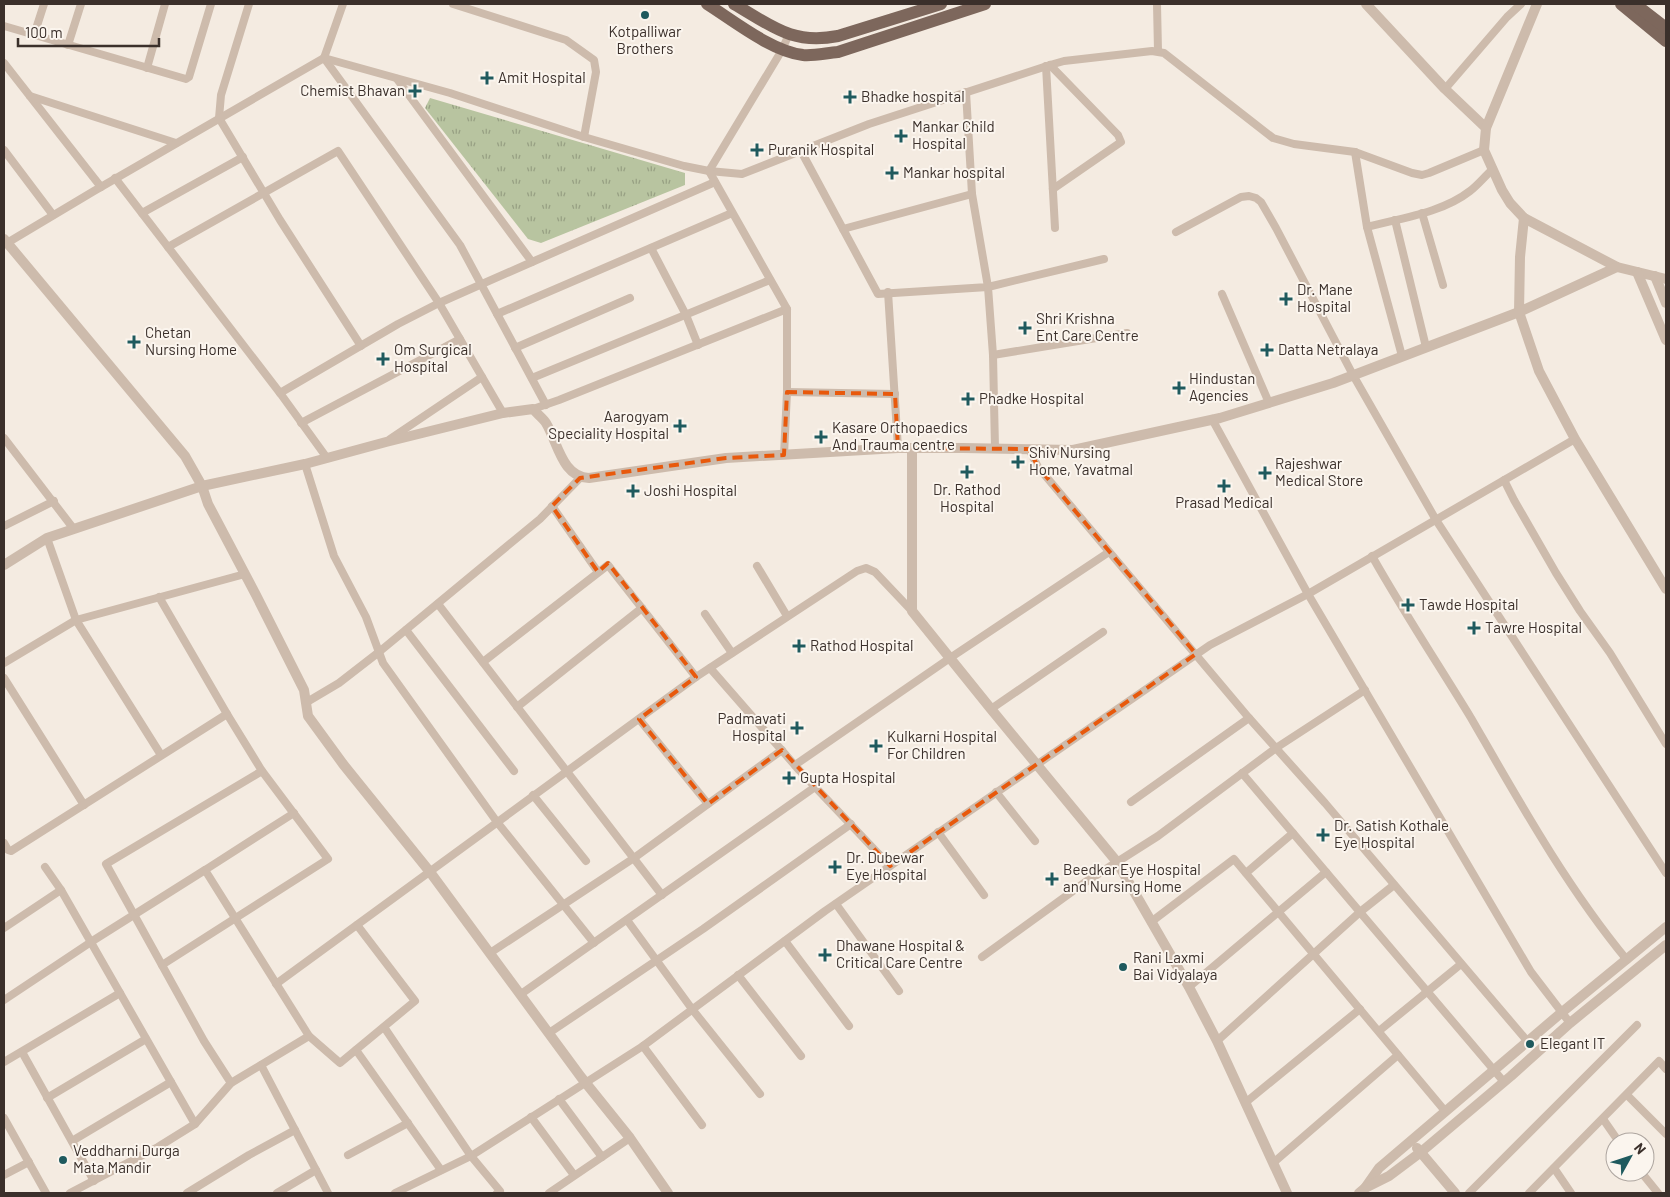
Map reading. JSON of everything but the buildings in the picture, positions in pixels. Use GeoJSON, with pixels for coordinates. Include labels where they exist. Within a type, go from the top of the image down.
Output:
{"type":"FeatureCollection","features":[{"type":"Feature","properties":{"kind":"main road"},"geometry":{"type":"LineString","coordinates":[[707,4],[765,42],[782,50],[803,55],[838,52],[985,4]]}},
{"type":"Feature","properties":{"kind":"main road"},"geometry":{"type":"LineString","coordinates":[[734,4],[789,34],[809,39],[838,36],[942,4]]}},
{"type":"Feature","properties":{"kind":"main road"},"geometry":{"type":"LineString","coordinates":[[1621,4],[1666,41]]}},
{"type":"Feature","properties":{"kind":"main road"},"geometry":{"type":"LineString","coordinates":[[1636,4],[1666,28]]}},
{"type":"Feature","properties":{"kind":"street"},"geometry":{"type":"LineString","coordinates":[[34,35],[44,4]]}},
{"type":"Feature","properties":{"kind":"street"},"geometry":{"type":"LineString","coordinates":[[68,45],[81,4]]}},
{"type":"Feature","properties":{"kind":"street"},"geometry":{"type":"LineString","coordinates":[[147,68],[164,4]]}},
{"type":"Feature","properties":{"kind":"street"},"geometry":{"type":"LineString","coordinates":[[4,26],[181,78],[188,78],[211,4]]}},
{"type":"Feature","properties":{"kind":"street"},"geometry":{"type":"LineString","coordinates":[[249,4],[221,95],[219,118],[362,346]]}},
{"type":"Feature","properties":{"kind":"street"},"geometry":{"type":"LineString","coordinates":[[343,4],[324,58],[6,241],[185,456],[202,486],[208,504],[304,690],[308,716],[343,764],[430,872],[585,1082],[630,1138],[668,1193]]}},
{"type":"Feature","properties":{"kind":"street"},"geometry":{"type":"LineString","coordinates":[[453,4],[566,40],[594,60],[596,72],[584,137]]}},
{"type":"Feature","properties":{"kind":"street"},"geometry":{"type":"LineString","coordinates":[[1157,4],[1158,51]]}},
{"type":"Feature","properties":{"kind":"street"},"geometry":{"type":"LineString","coordinates":[[1366,4],[1445,89],[1486,128]]}},
{"type":"Feature","properties":{"kind":"street"},"geometry":{"type":"LineString","coordinates":[[1445,89],[1507,17],[1521,4]]}},
{"type":"Feature","properties":{"kind":"street"},"geometry":{"type":"LineString","coordinates":[[1537,4],[1486,128],[1484,150],[1492,169],[1510,203],[1524,218],[1617,267],[1666,279]]}},
{"type":"Feature","properties":{"kind":"street"},"geometry":{"type":"LineString","coordinates":[[709,171],[782,50],[789,34]]}},
{"type":"Feature","properties":{"kind":"street"},"geometry":{"type":"LineString","coordinates":[[324,58],[450,93],[584,137],[684,166],[709,171],[742,174],[869,124],[1064,61],[1158,51],[1164,53],[1274,138],[1422,175],[1484,150]]}},
{"type":"Feature","properties":{"kind":"street"},"geometry":{"type":"LineString","coordinates":[[324,58],[460,245],[546,405]]}},
{"type":"Feature","properties":{"kind":"street"},"geometry":{"type":"LineString","coordinates":[[4,63],[101,187]]}},
{"type":"Feature","properties":{"kind":"street"},"geometry":{"type":"LineString","coordinates":[[1048,66],[1118,135],[1121,142],[1053,189]]}},
{"type":"Feature","properties":{"kind":"street"},"geometry":{"type":"LineString","coordinates":[[1048,66],[1055,228]]}},
{"type":"Feature","properties":{"kind":"street"},"geometry":{"type":"LineString","coordinates":[[397,79],[532,262]]}},
{"type":"Feature","properties":{"kind":"street"},"geometry":{"type":"LineString","coordinates":[[966,92],[972,194],[988,286],[993,355],[996,448]]}},
{"type":"Feature","properties":{"kind":"street"},"geometry":{"type":"LineString","coordinates":[[30,96],[176,143]]}},
{"type":"Feature","properties":{"kind":"street"},"geometry":{"type":"LineString","coordinates":[[4,150],[53,215]]}},
{"type":"Feature","properties":{"kind":"street"},"geometry":{"type":"LineString","coordinates":[[168,247],[338,151],[439,303],[503,413]]}},
{"type":"Feature","properties":{"kind":"street"},"geometry":{"type":"LineString","coordinates":[[800,151],[878,294],[988,286],[1104,259]]}},
{"type":"Feature","properties":{"kind":"street"},"geometry":{"type":"LineString","coordinates":[[142,213],[243,157]]}},
{"type":"Feature","properties":{"kind":"street"},"geometry":{"type":"LineString","coordinates":[[1356,157],[1367,227],[1402,356]]}},
{"type":"Feature","properties":{"kind":"street"},"geometry":{"type":"LineString","coordinates":[[1367,227],[1447,205],[1470,192],[1492,169]]}},
{"type":"Feature","properties":{"kind":"street"},"geometry":{"type":"LineString","coordinates":[[709,171],[786,309],[787,392],[784,455]]}},
{"type":"Feature","properties":{"kind":"street"},"geometry":{"type":"LineString","coordinates":[[115,178],[280,393],[327,458]]}},
{"type":"Feature","properties":{"kind":"street"},"geometry":{"type":"LineString","coordinates":[[280,393],[439,303],[714,182]]}},
{"type":"Feature","properties":{"kind":"street"},"geometry":{"type":"LineString","coordinates":[[843,229],[972,194]]}},
{"type":"Feature","properties":{"kind":"street"},"geometry":{"type":"LineString","coordinates":[[1176,232],[1241,197],[1249,196],[1261,202],[1353,375],[1436,520],[1666,873]]}},
{"type":"Feature","properties":{"kind":"street"},"geometry":{"type":"LineString","coordinates":[[497,314],[732,213]]}},
{"type":"Feature","properties":{"kind":"street"},"geometry":{"type":"LineString","coordinates":[[1422,213],[1443,285]]}},
{"type":"Feature","properties":{"kind":"street"},"geometry":{"type":"LineString","coordinates":[[1524,218],[1520,257],[1519,312],[1539,371],[1575,440],[1666,589]]}},
{"type":"Feature","properties":{"kind":"street"},"geometry":{"type":"LineString","coordinates":[[1395,220],[1426,347]]}},
{"type":"Feature","properties":{"kind":"street"},"geometry":{"type":"LineString","coordinates":[[651,248],[686,315],[698,345]]}},
{"type":"Feature","properties":{"kind":"street"},"geometry":{"type":"LineString","coordinates":[[532,409],[545,422],[567,467],[580,478],[726,458],[898,448],[1072,450],[1212,419],[1333,383],[1519,312],[1617,267]]}},
{"type":"Feature","properties":{"kind":"street"},"geometry":{"type":"LineString","coordinates":[[1637,272],[1666,340]]}},
{"type":"Feature","properties":{"kind":"street"},"geometry":{"type":"LineString","coordinates":[[1655,276],[1666,303]]}},
{"type":"Feature","properties":{"kind":"street"},"geometry":{"type":"LineString","coordinates":[[532,378],[770,280]]}},
{"type":"Feature","properties":{"kind":"street"},"geometry":{"type":"LineString","coordinates":[[888,292],[898,448]]}},
{"type":"Feature","properties":{"kind":"street"},"geometry":{"type":"LineString","coordinates":[[1222,294],[1269,403]]}},
{"type":"Feature","properties":{"kind":"street"},"geometry":{"type":"LineString","coordinates":[[516,348],[630,298]]}},
{"type":"Feature","properties":{"kind":"street"},"geometry":{"type":"LineString","coordinates":[[4,565],[47,538],[202,486],[305,464],[503,413],[546,405],[786,309]]}},
{"type":"Feature","properties":{"kind":"street"},"geometry":{"type":"LineString","coordinates":[[993,355],[1126,333]]}},
{"type":"Feature","properties":{"kind":"street"},"geometry":{"type":"LineString","coordinates":[[301,423],[460,339]]}},
{"type":"Feature","properties":{"kind":"street"},"geometry":{"type":"LineString","coordinates":[[386,442],[482,377]]}},
{"type":"Feature","properties":{"kind":"street"},"geometry":{"type":"LineString","coordinates":[[787,392],[895,394]]}},
{"type":"Feature","properties":{"kind":"street"},"geometry":{"type":"LineString","coordinates":[[1212,419],[1308,594],[1531,972],[1570,1023]]}},
{"type":"Feature","properties":{"kind":"street"},"geometry":{"type":"LineString","coordinates":[[4,438],[74,528]]}},
{"type":"Feature","properties":{"kind":"street"},"geometry":{"type":"LineString","coordinates":[[395,1193],[471,1156],[643,1046],[836,904],[1210,645],[1308,594],[1575,440]]}},
{"type":"Feature","properties":{"kind":"street"},"geometry":{"type":"LineString","coordinates":[[912,448],[912,611]]}},
{"type":"Feature","properties":{"kind":"street"},"geometry":{"type":"LineString","coordinates":[[1029,449],[1038,467],[1109,552],[1528,1042]]}},
{"type":"Feature","properties":{"kind":"street"},"geometry":{"type":"LineString","coordinates":[[305,464],[334,556],[366,617],[383,663],[497,822],[594,943]]}},
{"type":"Feature","properties":{"kind":"street"},"geometry":{"type":"LineString","coordinates":[[307,702],[339,683],[438,604],[540,519],[580,478]]}},
{"type":"Feature","properties":{"kind":"street"},"geometry":{"type":"LineString","coordinates":[[1504,480],[1556,574],[1610,653],[1666,744]]}},
{"type":"Feature","properties":{"kind":"street"},"geometry":{"type":"LineString","coordinates":[[4,526],[54,501]]}},
{"type":"Feature","properties":{"kind":"street"},"geometry":{"type":"LineString","coordinates":[[552,506],[598,572]]}},
{"type":"Feature","properties":{"kind":"street"},"geometry":{"type":"LineString","coordinates":[[47,538],[76,620],[161,755]]}},
{"type":"Feature","properties":{"kind":"street"},"geometry":{"type":"LineString","coordinates":[[796,765],[950,658],[1109,552]]}},
{"type":"Feature","properties":{"kind":"street"},"geometry":{"type":"LineString","coordinates":[[1372,556],[1562,869],[1601,929],[1627,960]]}},
{"type":"Feature","properties":{"kind":"street"},"geometry":{"type":"LineString","coordinates":[[483,662],[606,565],[610,566],[696,677]]}},
{"type":"Feature","properties":{"kind":"street"},"geometry":{"type":"LineString","coordinates":[[757,566],[786,616]]}},
{"type":"Feature","properties":{"kind":"street"},"geometry":{"type":"LineString","coordinates":[[276,984],[696,677],[786,616],[857,571],[866,568],[875,572],[912,611],[1117,862],[1189,987],[1217,1041],[1287,1193]]}},
{"type":"Feature","properties":{"kind":"street"},"geometry":{"type":"LineString","coordinates":[[4,663],[76,620],[245,574]]}},
{"type":"Feature","properties":{"kind":"street"},"geometry":{"type":"LineString","coordinates":[[159,597],[262,771],[328,859],[162,964]]}},
{"type":"Feature","properties":{"kind":"street"},"geometry":{"type":"LineString","coordinates":[[438,604],[662,895]]}},
{"type":"Feature","properties":{"kind":"street"},"geometry":{"type":"LineString","coordinates":[[518,707],[642,608]]}},
{"type":"Feature","properties":{"kind":"street"},"geometry":{"type":"LineString","coordinates":[[705,614],[732,653]]}},
{"type":"Feature","properties":{"kind":"street"},"geometry":{"type":"LineString","coordinates":[[406,630],[514,770]]}},
{"type":"Feature","properties":{"kind":"street"},"geometry":{"type":"LineString","coordinates":[[991,709],[1103,632]]}},
{"type":"Feature","properties":{"kind":"street"},"geometry":{"type":"LineString","coordinates":[[710,668],[815,787],[890,866]]}},
{"type":"Feature","properties":{"kind":"street"},"geometry":{"type":"LineString","coordinates":[[4,678],[84,805]]}},
{"type":"Feature","properties":{"kind":"street"},"geometry":{"type":"LineString","coordinates":[[982,957],[1084,883],[1158,836],[1276,748],[1365,690]]}},
{"type":"Feature","properties":{"kind":"street"},"geometry":{"type":"LineString","coordinates":[[4,843],[8,850],[11,850],[227,714]]}},
{"type":"Feature","properties":{"kind":"street"},"geometry":{"type":"LineString","coordinates":[[1131,802],[1249,718]]}},
{"type":"Feature","properties":{"kind":"street"},"geometry":{"type":"LineString","coordinates":[[639,719],[708,804]]}},
{"type":"Feature","properties":{"kind":"street"},"geometry":{"type":"LineString","coordinates":[[490,953],[634,858],[782,750]]}},
{"type":"Feature","properties":{"kind":"street"},"geometry":{"type":"LineString","coordinates":[[231,1083],[204,1041],[106,864],[262,771]]}},
{"type":"Feature","properties":{"kind":"street"},"geometry":{"type":"LineString","coordinates":[[1242,773],[1504,1082]]}},
{"type":"Feature","properties":{"kind":"street"},"geometry":{"type":"LineString","coordinates":[[521,994],[815,787]]}},
{"type":"Feature","properties":{"kind":"street"},"geometry":{"type":"LineString","coordinates":[[996,792],[1035,841]]}},
{"type":"Feature","properties":{"kind":"street"},"geometry":{"type":"LineString","coordinates":[[533,795],[586,861]]}},
{"type":"Feature","properties":{"kind":"street"},"geometry":{"type":"LineString","coordinates":[[4,1000],[90,942],[294,813]]}},
{"type":"Feature","properties":{"kind":"street"},"geometry":{"type":"LineString","coordinates":[[549,1033],[656,961],[851,824]]}},
{"type":"Feature","properties":{"kind":"street"},"geometry":{"type":"LineString","coordinates":[[938,832],[984,894]]}},
{"type":"Feature","properties":{"kind":"street"},"geometry":{"type":"LineString","coordinates":[[1246,873],[1293,833]]}},
{"type":"Feature","properties":{"kind":"street"},"geometry":{"type":"LineString","coordinates":[[1152,922],[1234,859],[1445,1111]]}},
{"type":"Feature","properties":{"kind":"street"},"geometry":{"type":"LineString","coordinates":[[45,868],[61,890],[195,1124]]}},
{"type":"Feature","properties":{"kind":"street"},"geometry":{"type":"LineString","coordinates":[[205,870],[309,1036],[340,1063],[415,1001],[357,925]]}},
{"type":"Feature","properties":{"kind":"street"},"geometry":{"type":"LineString","coordinates":[[1189,987],[1326,872]]}},
{"type":"Feature","properties":{"kind":"street"},"geometry":{"type":"LineString","coordinates":[[1217,1041],[1360,912],[1394,885]]}},
{"type":"Feature","properties":{"kind":"street"},"geometry":{"type":"LineString","coordinates":[[4,928],[61,890]]}},
{"type":"Feature","properties":{"kind":"street"},"geometry":{"type":"LineString","coordinates":[[836,904],[899,991]]}},
{"type":"Feature","properties":{"kind":"street"},"geometry":{"type":"LineString","coordinates":[[627,920],[692,1009],[760,1094]]}},
{"type":"Feature","properties":{"kind":"street"},"geometry":{"type":"LineString","coordinates":[[1362,1190],[1379,1168],[1561,1013],[1666,927]]}},
{"type":"Feature","properties":{"kind":"street"},"geometry":{"type":"LineString","coordinates":[[785,941],[848,1026]]}},
{"type":"Feature","properties":{"kind":"street"},"geometry":{"type":"LineString","coordinates":[[1362,1190],[1389,1176],[1420,1152],[1504,1082],[1570,1023],[1666,945]]}},
{"type":"Feature","properties":{"kind":"street"},"geometry":{"type":"LineString","coordinates":[[1378,1031],[1461,964]]}},
{"type":"Feature","properties":{"kind":"street"},"geometry":{"type":"LineString","coordinates":[[738,976],[801,1056]]}},
{"type":"Feature","properties":{"kind":"street"},"geometry":{"type":"LineString","coordinates":[[4,1062],[120,993]]}},
{"type":"Feature","properties":{"kind":"street"},"geometry":{"type":"LineString","coordinates":[[1245,1103],[1360,1009]]}},
{"type":"Feature","properties":{"kind":"street"},"geometry":{"type":"LineString","coordinates":[[1469,1193],[1637,1025]]}},
{"type":"Feature","properties":{"kind":"street"},"geometry":{"type":"LineString","coordinates":[[384,1027],[471,1156],[500,1191],[497,1193]]}},
{"type":"Feature","properties":{"kind":"street"},"geometry":{"type":"LineString","coordinates":[[70,1193],[158,1147],[195,1124],[231,1083],[309,1036]]}},
{"type":"Feature","properties":{"kind":"street"},"geometry":{"type":"LineString","coordinates":[[47,1098],[146,1039]]}},
{"type":"Feature","properties":{"kind":"street"},"geometry":{"type":"LineString","coordinates":[[643,1046],[702,1125]]}},
{"type":"Feature","properties":{"kind":"street"},"geometry":{"type":"LineString","coordinates":[[356,1050],[441,1170]]}},
{"type":"Feature","properties":{"kind":"street"},"geometry":{"type":"LineString","coordinates":[[22,1052],[94,1180]]}},
{"type":"Feature","properties":{"kind":"street"},"geometry":{"type":"LineString","coordinates":[[1273,1163],[1398,1055]]}},
{"type":"Feature","properties":{"kind":"street"},"geometry":{"type":"LineString","coordinates":[[1529,1193],[1659,1061],[1666,1069]]}},
{"type":"Feature","properties":{"kind":"street"},"geometry":{"type":"LineString","coordinates":[[261,1065],[328,1193]]}},
{"type":"Feature","properties":{"kind":"street"},"geometry":{"type":"LineString","coordinates":[[72,1141],[170,1082]]}},
{"type":"Feature","properties":{"kind":"street"},"geometry":{"type":"LineString","coordinates":[[1627,1094],[1666,1134]]}},
{"type":"Feature","properties":{"kind":"street"},"geometry":{"type":"LineString","coordinates":[[559,1099],[602,1157]]}},
{"type":"Feature","properties":{"kind":"street"},"geometry":{"type":"LineString","coordinates":[[531,1117],[574,1175]]}},
{"type":"Feature","properties":{"kind":"street"},"geometry":{"type":"LineString","coordinates":[[1603,1119],[1613,1132]]}},
{"type":"Feature","properties":{"kind":"street"},"geometry":{"type":"LineString","coordinates":[[4,1120],[46,1193]]}},
{"type":"Feature","properties":{"kind":"street"},"geometry":{"type":"LineString","coordinates":[[348,1155],[408,1123]]}},
{"type":"Feature","properties":{"kind":"street"},"geometry":{"type":"LineString","coordinates":[[187,1193],[249,1155],[295,1130]]}},
{"type":"Feature","properties":{"kind":"street"},"geometry":{"type":"LineString","coordinates":[[549,1193],[630,1138]]}},
{"type":"Feature","properties":{"kind":"street"},"geometry":{"type":"LineString","coordinates":[[1411,1141],[1455,1193]]}},
{"type":"Feature","properties":{"kind":"street"},"geometry":{"type":"LineString","coordinates":[[4,1175],[29,1162]]}},
{"type":"Feature","properties":{"kind":"street"},"geometry":{"type":"LineString","coordinates":[[1554,1168],[1571,1193]]}},
{"type":"Feature","properties":{"kind":"street"},"geometry":{"type":"LineString","coordinates":[[277,1193],[316,1170]]}},
{"type":"Feature","properties":{"kind":"street"},"geometry":{"type":"LineString","coordinates":[[1649,1182],[1658,1193]]}},
{"type":"Feature","properties":{"kind":"highlighted area"},"geometry":{"type":"Polygon","coordinates":[[[787,392],[895,394],[898,448],[1029,449],[1038,467],[1196,654],[890,866],[782,750],[708,804],[639,719],[696,677],[608,563],[598,572],[552,506],[580,478],[726,458],[784,455],[787,392]]]}},
{"type":"Feature","properties":{"kind":"green space"},"geometry":{"type":"Polygon","coordinates":[[[430,98],[685,173],[685,185],[541,243],[528,239],[425,108],[430,98]]]}},
{"type":"Feature","properties":{"kind":"place","name":"Kotpalliwar Brothers"},"geometry":{"type":"Point","coordinates":[645,15]}},
{"type":"Feature","properties":{"kind":"place","name":"Amit Hospital"},"geometry":{"type":"Point","coordinates":[487,78]}},
{"type":"Feature","properties":{"kind":"place","name":"Chemist Bhavan"},"geometry":{"type":"Point","coordinates":[415,91]}},
{"type":"Feature","properties":{"kind":"place","name":"Bhadke hospital"},"geometry":{"type":"Point","coordinates":[850,97]}},
{"type":"Feature","properties":{"kind":"place","name":"Mankar Child Hospital"},"geometry":{"type":"Point","coordinates":[901,136]}},
{"type":"Feature","properties":{"kind":"place","name":"Puranik Hospital"},"geometry":{"type":"Point","coordinates":[757,150]}},
{"type":"Feature","properties":{"kind":"place","name":"Mankar hospital"},"geometry":{"type":"Point","coordinates":[892,173]}},
{"type":"Feature","properties":{"kind":"place","name":"Dr. Mane Hospital"},"geometry":{"type":"Point","coordinates":[1286,299]}},
{"type":"Feature","properties":{"kind":"place","name":"Shri Krishna Ent Care Centre"},"geometry":{"type":"Point","coordinates":[1025,328]}},
{"type":"Feature","properties":{"kind":"place","name":"Chetan Nursing Home"},"geometry":{"type":"Point","coordinates":[134,342]}},
{"type":"Feature","properties":{"kind":"place","name":"Datta Netralaya"},"geometry":{"type":"Point","coordinates":[1267,350]}},
{"type":"Feature","properties":{"kind":"place","name":"Om Surgical Hospital"},"geometry":{"type":"Point","coordinates":[383,359]}},
{"type":"Feature","properties":{"kind":"place","name":"Hindustan Agencies"},"geometry":{"type":"Point","coordinates":[1179,388]}},
{"type":"Feature","properties":{"kind":"place","name":"Phadke Hospital"},"geometry":{"type":"Point","coordinates":[968,399]}},
{"type":"Feature","properties":{"kind":"place","name":"Aarogyam Speciality Hospital"},"geometry":{"type":"Point","coordinates":[680,426]}},
{"type":"Feature","properties":{"kind":"place","name":"Kasare Orthopaedics And Trauma centre"},"geometry":{"type":"Point","coordinates":[821,437]}},
{"type":"Feature","properties":{"kind":"place","name":"Shiv Nursing Home, Yavatmal"},"geometry":{"type":"Point","coordinates":[1018,462]}},
{"type":"Feature","properties":{"kind":"place","name":"Dr. Rathod Hospital"},"geometry":{"type":"Point","coordinates":[967,472]}},
{"type":"Feature","properties":{"kind":"place","name":"Rajeshwar Medical Store"},"geometry":{"type":"Point","coordinates":[1265,473]}},
{"type":"Feature","properties":{"kind":"place","name":"Prasad Medical"},"geometry":{"type":"Point","coordinates":[1224,486]}},
{"type":"Feature","properties":{"kind":"place","name":"Joshi Hospital"},"geometry":{"type":"Point","coordinates":[633,491]}},
{"type":"Feature","properties":{"kind":"place","name":"Tawde Hospital"},"geometry":{"type":"Point","coordinates":[1408,605]}},
{"type":"Feature","properties":{"kind":"place","name":"Tawre Hospital"},"geometry":{"type":"Point","coordinates":[1474,628]}},
{"type":"Feature","properties":{"kind":"place","name":"Rathod Hospital"},"geometry":{"type":"Point","coordinates":[799,646]}},
{"type":"Feature","properties":{"kind":"place","name":"Padmavati Hospital"},"geometry":{"type":"Point","coordinates":[797,728]}},
{"type":"Feature","properties":{"kind":"place","name":"Kulkarni Hospital For Children"},"geometry":{"type":"Point","coordinates":[876,746]}},
{"type":"Feature","properties":{"kind":"place","name":"Gupta Hospital"},"geometry":{"type":"Point","coordinates":[789,778]}},
{"type":"Feature","properties":{"kind":"place","name":"Dr. Satish Kothale Eye Hospital"},"geometry":{"type":"Point","coordinates":[1323,835]}},
{"type":"Feature","properties":{"kind":"place","name":"Dr. Dubewar Eye Hospital"},"geometry":{"type":"Point","coordinates":[835,867]}},
{"type":"Feature","properties":{"kind":"place","name":"Beedkar Eye Hospital and Nursing Home"},"geometry":{"type":"Point","coordinates":[1052,879]}},
{"type":"Feature","properties":{"kind":"place","name":"Dhawane Hospital & Critical Care Centre"},"geometry":{"type":"Point","coordinates":[825,955]}},
{"type":"Feature","properties":{"kind":"place","name":"Rani Laxmi Bai Vidyalaya"},"geometry":{"type":"Point","coordinates":[1123,967]}},
{"type":"Feature","properties":{"kind":"place","name":"Elegant IT"},"geometry":{"type":"Point","coordinates":[1530,1044]}},
{"type":"Feature","properties":{"kind":"place","name":"Veddharni Durga Mata Mandir"},"geometry":{"type":"Point","coordinates":[63,1160]}}]}
